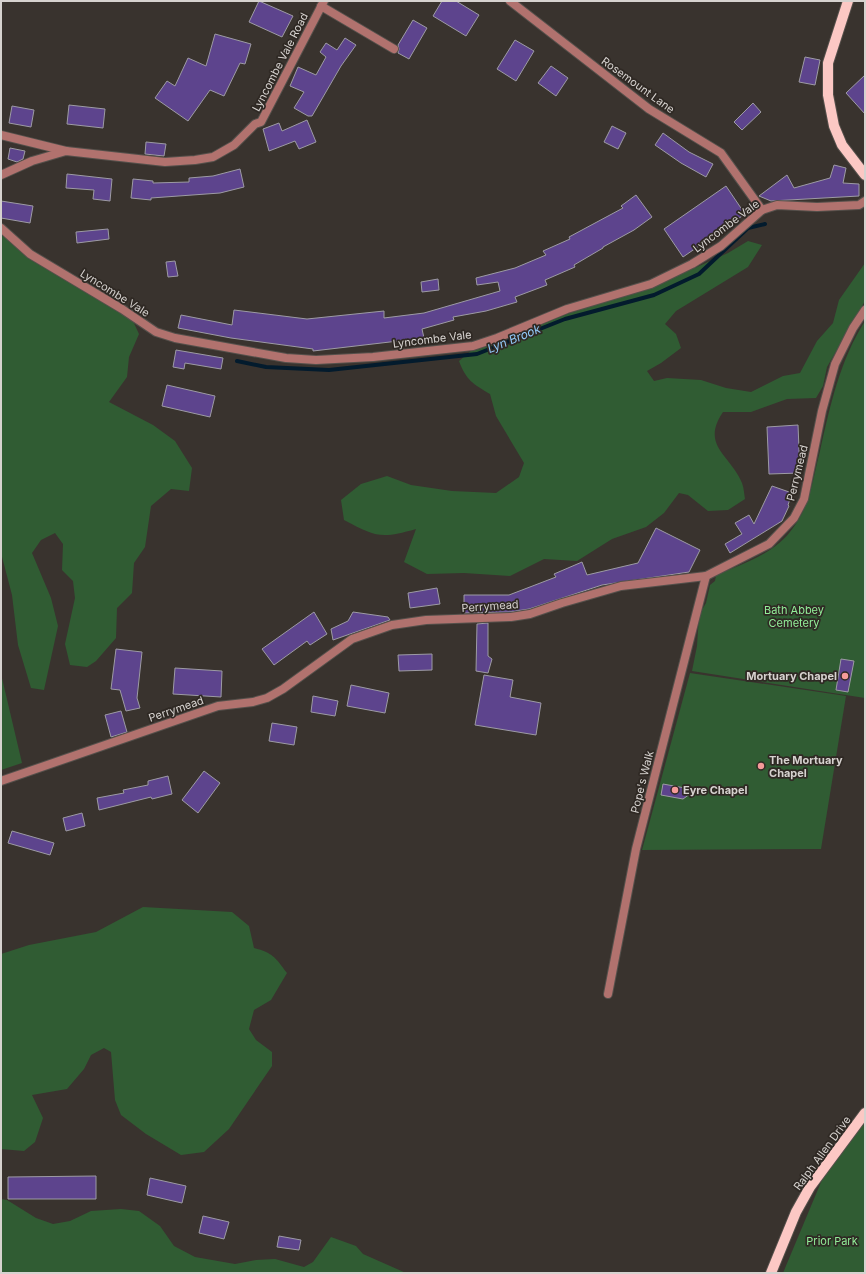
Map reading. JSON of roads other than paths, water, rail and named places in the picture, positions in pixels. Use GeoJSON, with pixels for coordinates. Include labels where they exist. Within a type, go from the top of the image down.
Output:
{"type":"FeatureCollection","features":[{"type":"Feature","properties":{"kind":"main road"},"geometry":{"type":"LineString","coordinates":[[848,1],[828,63],[828,95],[834,126],[842,145],[865,175]]}},
{"type":"Feature","properties":{"kind":"main road","name":"Ralph Allen Drive"},"geometry":{"type":"LineString","coordinates":[[771,1273],[796,1212],[810,1187],[865,1113]]}},
{"type":"Feature","properties":{"kind":"street","name":"Rosemount Lane"},"geometry":{"type":"LineString","coordinates":[[510,1],[649,109],[721,153],[762,210]]}},
{"type":"Feature","properties":{"kind":"street"},"geometry":{"type":"LineString","coordinates":[[323,3],[394,49]]}},
{"type":"Feature","properties":{"kind":"street","name":"Lyncombe Vale Road"},"geometry":{"type":"LineString","coordinates":[[1,175],[32,161],[66,151],[165,162],[213,157],[234,145],[255,124],[261,122],[323,3]]}},
{"type":"Feature","properties":{"kind":"street"},"geometry":{"type":"LineString","coordinates":[[1,135],[66,151]]}},
{"type":"Feature","properties":{"kind":"street","name":"Lyncombe Vale"},"geometry":{"type":"LineString","coordinates":[[1,228],[30,254],[122,309],[156,332],[175,338],[286,358],[316,360],[374,357],[473,346],[497,338],[567,309],[650,284],[692,264],[721,246],[762,210],[778,204],[816,207],[859,205],[865,201]]}},
{"type":"Feature","properties":{"kind":"street","name":"Perrymead"},"geometry":{"type":"LineString","coordinates":[[1,781],[218,706],[253,702],[267,698],[283,689],[352,639],[392,625],[426,620],[511,617],[530,614],[621,586],[706,576],[769,544],[794,518],[804,499],[822,411],[836,364],[853,328],[865,310]]}},
{"type":"Feature","properties":{"kind":"street","name":"Pope's Walk"},"geometry":{"type":"LineString","coordinates":[[608,994],[636,849],[706,576]]}},
{"type":"Feature","properties":{"kind":"waterway","name":"Lyn Brook"},"geometry":{"type":"LineString","coordinates":[[237,361],[266,367],[329,370],[477,354],[565,319],[654,295],[699,274],[748,228],[765,224]]}},
{"type":"Feature","properties":{"kind":"place","name":"Mortuary Chapel"},"geometry":{"type":"Point","coordinates":[845,676]}},
{"type":"Feature","properties":{"kind":"place","name":"The Mortuary Chapel"},"geometry":{"type":"Point","coordinates":[761,766]}},
{"type":"Feature","properties":{"kind":"place","name":"Eyre Chapel"},"geometry":{"type":"Point","coordinates":[675,790]}},
{"type":"Feature","properties":{"kind":"park label","name":"Bath Abbey Cemetery"},"geometry":{"type":"Point","coordinates":[794,616]}},
{"type":"Feature","properties":{"kind":"park label","name":"Prior Park"},"geometry":{"type":"Point","coordinates":[832,1241]}}]}
